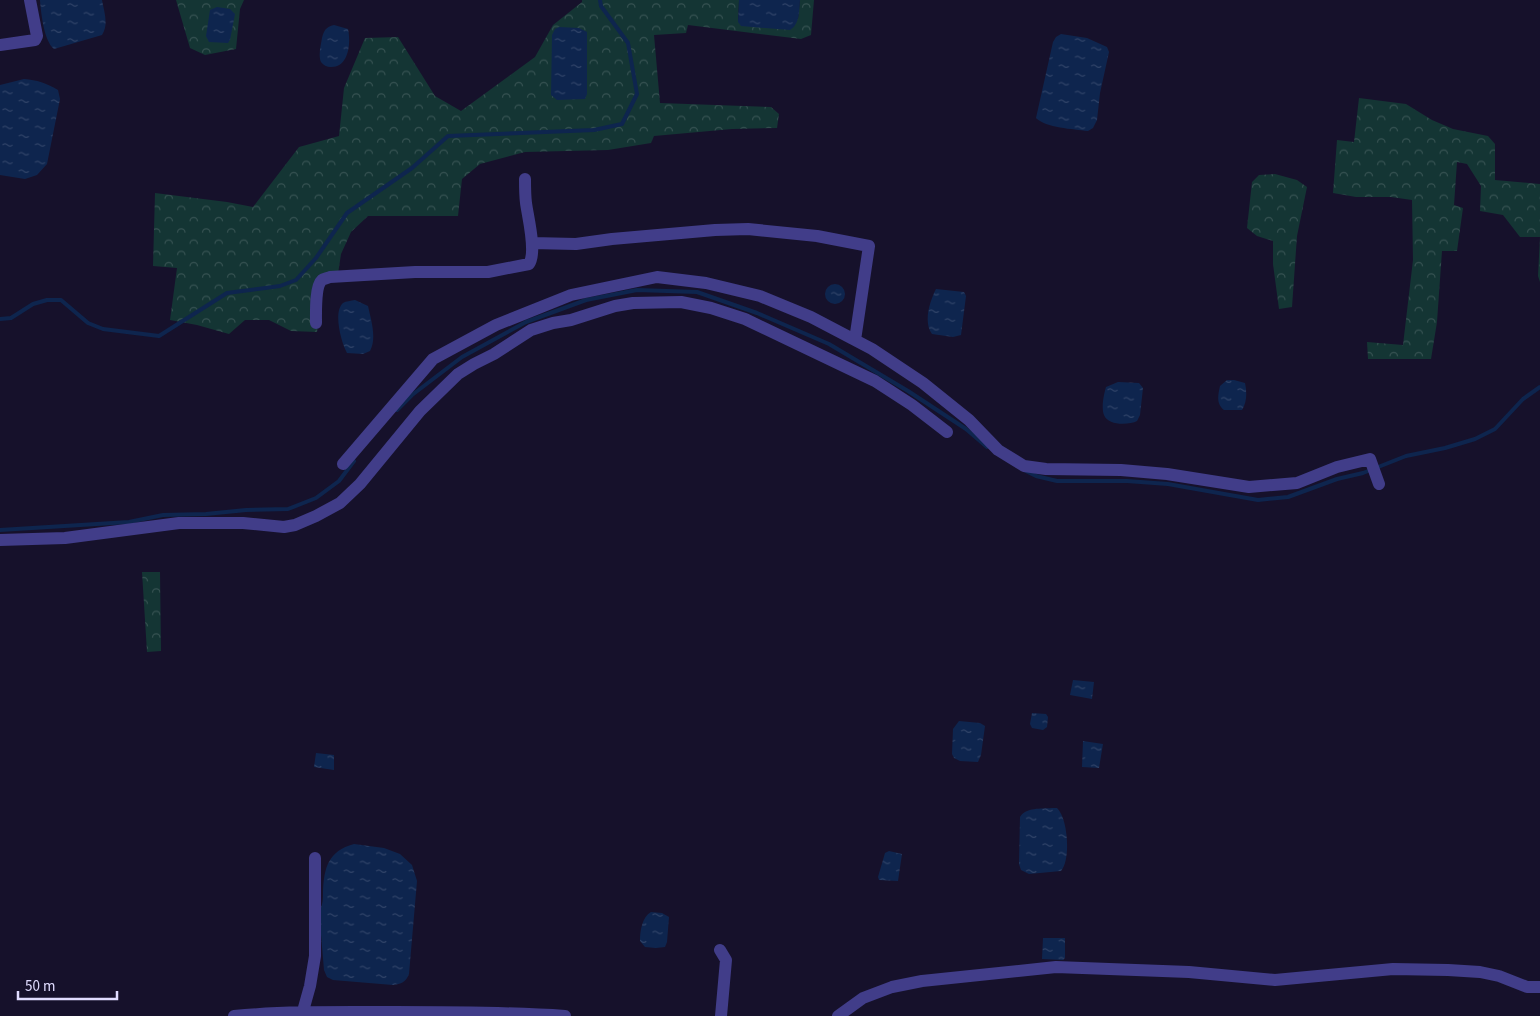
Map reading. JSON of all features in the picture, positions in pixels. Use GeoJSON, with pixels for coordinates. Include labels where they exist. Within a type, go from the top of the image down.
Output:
{"type":"FeatureCollection","features":[{"type":"Feature","properties":{"kind":"street"},"geometry":{"type":"LineString","coordinates":[[0,45],[35,40],[38,36],[30,0]]}},
{"type":"Feature","properties":{"kind":"street"},"geometry":{"type":"LineString","coordinates":[[316,323],[318,288],[323,279],[330,277],[415,272],[480,272],[529,264],[531,262],[532,244],[525,179]]}},
{"type":"Feature","properties":{"kind":"street"},"geometry":{"type":"LineString","coordinates":[[532,244],[576,244],[612,239],[748,229],[817,236],[869,246],[855,340]]}},
{"type":"Feature","properties":{"kind":"street"},"geometry":{"type":"LineString","coordinates":[[343,464],[433,359],[496,325],[571,295],[657,277],[706,283],[760,296],[811,317],[872,349],[923,383],[969,420],[998,450],[1024,466],[1046,469],[1121,470],[1158,473],[1249,487],[1298,483],[1337,467],[1370,459],[1376,474]]}},
{"type":"Feature","properties":{"kind":"street"},"geometry":{"type":"LineString","coordinates":[[0,540],[65,538],[179,523],[243,522],[284,527],[295,525],[340,503],[360,484],[420,411],[458,374],[531,330],[553,322],[571,320],[616,306],[633,303],[681,302],[711,308],[745,319],[875,380],[947,432]]}},
{"type":"Feature","properties":{"kind":"street"},"geometry":{"type":"LineString","coordinates":[[303,1011],[310,986],[315,956],[315,858]]}},
{"type":"Feature","properties":{"kind":"street"},"geometry":{"type":"LineString","coordinates":[[720,950],[726,960],[721,1016]]}},
{"type":"Feature","properties":{"kind":"street"},"geometry":{"type":"LineString","coordinates":[[838,1016],[863,998],[892,987],[1056,967],[1189,972],[1275,980],[1344,972],[1393,969],[1448,970],[1480,972],[1499,976],[1527,987],[1540,987]]}},
{"type":"Feature","properties":{"kind":"street"},"geometry":{"type":"LineString","coordinates":[[234,1016],[303,1011],[491,1012],[565,1016]]}},
{"type":"Feature","properties":{"kind":"green space"},"geometry":{"type":"Polygon","coordinates":[[[176,0],[244,0],[240,9],[236,49],[205,55],[190,48],[176,0]]]}},
{"type":"Feature","properties":{"kind":"green space"},"geometry":{"type":"Polygon","coordinates":[[[582,0],[739,0],[738,22],[798,19],[800,0],[814,0],[811,35],[801,39],[688,25],[686,33],[654,35],[660,103],[771,107],[779,114],[777,128],[732,129],[654,136],[651,143],[608,150],[525,152],[480,164],[462,179],[458,216],[368,216],[351,232],[341,254],[338,274],[324,283],[317,332],[291,331],[269,320],[245,320],[229,334],[170,320],[177,268],[153,266],[155,193],[253,207],[299,147],[339,136],[344,88],[365,38],[398,37],[435,96],[461,111],[535,57],[553,25],[582,2],[582,0]]]}},
{"type":"Feature","properties":{"kind":"green space"},"geometry":{"type":"Polygon","coordinates":[[[1359,98],[1406,104],[1432,120],[1453,129],[1488,136],[1495,144],[1495,180],[1540,184],[1540,237],[1520,237],[1503,215],[1480,211],[1481,186],[1467,164],[1457,162],[1454,205],[1463,208],[1457,251],[1442,251],[1437,322],[1431,359],[1368,359],[1367,342],[1403,345],[1413,260],[1412,200],[1391,197],[1356,197],[1333,193],[1337,140],[1354,142],[1359,98]]]}},
{"type":"Feature","properties":{"kind":"green space"},"geometry":{"type":"Polygon","coordinates":[[[1275,174],[1297,180],[1307,187],[1297,236],[1292,307],[1279,309],[1273,264],[1273,241],[1257,236],[1247,228],[1252,182],[1259,175],[1275,174]]]}},
{"type":"Feature","properties":{"kind":"green space"},"geometry":{"type":"Polygon","coordinates":[[[1540,237],[1540,282],[1538,276],[1540,237]]]}},
{"type":"Feature","properties":{"kind":"green space"},"geometry":{"type":"Polygon","coordinates":[[[142,572],[160,572],[161,651],[147,652],[142,572]]]}},
{"type":"Feature","properties":{"kind":"water"},"geometry":{"type":"Polygon","coordinates":[[[40,0],[102,0],[106,22],[102,35],[54,49],[45,33],[40,0]]]}},
{"type":"Feature","properties":{"kind":"water"},"geometry":{"type":"Polygon","coordinates":[[[739,0],[800,0],[796,24],[790,30],[741,26],[738,22],[739,0]]]}},
{"type":"Feature","properties":{"kind":"water"},"geometry":{"type":"Polygon","coordinates":[[[217,7],[230,9],[235,14],[228,43],[209,42],[206,36],[210,10],[217,7]]]}},
{"type":"Feature","properties":{"kind":"water"},"geometry":{"type":"Polygon","coordinates":[[[334,25],[348,29],[349,47],[342,63],[330,67],[321,62],[320,50],[325,31],[334,25]]]}},
{"type":"Feature","properties":{"kind":"water"},"geometry":{"type":"Polygon","coordinates":[[[559,27],[579,28],[587,32],[587,94],[585,99],[557,100],[551,95],[552,35],[555,29],[559,27]]]}},
{"type":"Feature","properties":{"kind":"water"},"geometry":{"type":"Polygon","coordinates":[[[1061,34],[1087,38],[1107,47],[1109,52],[1100,93],[1097,120],[1093,128],[1088,131],[1053,126],[1036,118],[1053,42],[1061,34]]]}},
{"type":"Feature","properties":{"kind":"water"},"geometry":{"type":"Polygon","coordinates":[[[24,79],[37,81],[58,90],[60,99],[47,164],[37,175],[25,179],[0,175],[0,85],[24,79]]]}},
{"type":"Feature","properties":{"kind":"water"},"geometry":{"type":"Polygon","coordinates":[[[831,284],[839,284],[845,290],[845,298],[839,304],[831,304],[825,298],[825,290],[831,284]]]}},
{"type":"Feature","properties":{"kind":"water"},"geometry":{"type":"Polygon","coordinates":[[[936,289],[964,292],[966,296],[961,335],[953,337],[932,334],[929,329],[928,312],[936,289]]]}},
{"type":"Feature","properties":{"kind":"water"},"geometry":{"type":"Polygon","coordinates":[[[355,300],[368,306],[373,329],[370,351],[363,354],[347,353],[342,342],[339,327],[340,307],[344,302],[355,300]]]}},
{"type":"Feature","properties":{"kind":"water"},"geometry":{"type":"Polygon","coordinates":[[[1227,380],[1245,383],[1246,397],[1242,410],[1224,410],[1220,405],[1218,396],[1220,386],[1227,380]]]}},
{"type":"Feature","properties":{"kind":"water"},"geometry":{"type":"Polygon","coordinates":[[[1118,382],[1139,383],[1143,388],[1140,415],[1137,421],[1124,424],[1114,423],[1106,419],[1104,415],[1103,404],[1106,387],[1118,382]]]}},
{"type":"Feature","properties":{"kind":"water"},"geometry":{"type":"Polygon","coordinates":[[[1073,680],[1094,682],[1092,699],[1070,695],[1073,680]]]}},
{"type":"Feature","properties":{"kind":"water"},"geometry":{"type":"Polygon","coordinates":[[[1032,713],[1046,714],[1048,717],[1047,727],[1043,730],[1032,728],[1030,724],[1032,713]]]}},
{"type":"Feature","properties":{"kind":"water"},"geometry":{"type":"Polygon","coordinates":[[[959,721],[980,723],[985,726],[981,755],[978,762],[960,761],[954,758],[952,754],[953,729],[959,721]]]}},
{"type":"Feature","properties":{"kind":"water"},"geometry":{"type":"Polygon","coordinates":[[[1083,741],[1103,744],[1099,768],[1082,767],[1083,741]]]}},
{"type":"Feature","properties":{"kind":"water"},"geometry":{"type":"Polygon","coordinates":[[[316,753],[334,755],[334,770],[314,767],[316,753]]]}},
{"type":"Feature","properties":{"kind":"water"},"geometry":{"type":"Polygon","coordinates":[[[1057,808],[1061,813],[1066,829],[1067,849],[1064,866],[1061,871],[1029,874],[1021,870],[1019,864],[1020,817],[1030,810],[1057,808]]]}},
{"type":"Feature","properties":{"kind":"water"},"geometry":{"type":"Polygon","coordinates":[[[354,844],[384,848],[400,854],[412,865],[417,881],[409,974],[405,981],[398,984],[333,980],[327,977],[324,970],[319,911],[322,902],[326,868],[338,851],[354,844]]]}},
{"type":"Feature","properties":{"kind":"water"},"geometry":{"type":"Polygon","coordinates":[[[889,851],[902,854],[898,881],[879,880],[878,877],[885,853],[889,851]]]}},
{"type":"Feature","properties":{"kind":"water"},"geometry":{"type":"Polygon","coordinates":[[[651,912],[662,913],[669,917],[665,947],[645,947],[640,941],[644,921],[651,912]]]}},
{"type":"Feature","properties":{"kind":"water"},"geometry":{"type":"Polygon","coordinates":[[[1043,938],[1065,938],[1065,958],[1063,960],[1042,959],[1043,938]]]}},
{"type":"Feature","properties":{"kind":"waterway"},"geometry":{"type":"LineString","coordinates":[[0,319],[11,318],[33,304],[47,300],[61,300],[88,323],[103,329],[159,336],[227,293],[280,286],[296,280],[316,258],[347,213],[412,168],[448,136],[594,130],[622,124],[637,94],[628,43],[601,6],[600,0]]}},
{"type":"Feature","properties":{"kind":"waterway"},"geometry":{"type":"LineString","coordinates":[[397,410],[412,395],[462,357],[526,322],[586,300],[637,290],[697,292],[757,313],[829,344],[908,391],[966,429],[987,447]]}},
{"type":"Feature","properties":{"kind":"waterway"},"geometry":{"type":"LineString","coordinates":[[1026,471],[1036,476],[1057,481],[1127,481],[1168,484],[1258,500],[1288,497],[1337,479],[1363,473],[1406,456],[1445,448],[1475,439],[1495,429],[1523,399],[1540,387]]}},
{"type":"Feature","properties":{"kind":"waterway"},"geometry":{"type":"LineString","coordinates":[[0,530],[129,522],[163,515],[288,509],[316,498],[339,481],[354,461]]}}]}
